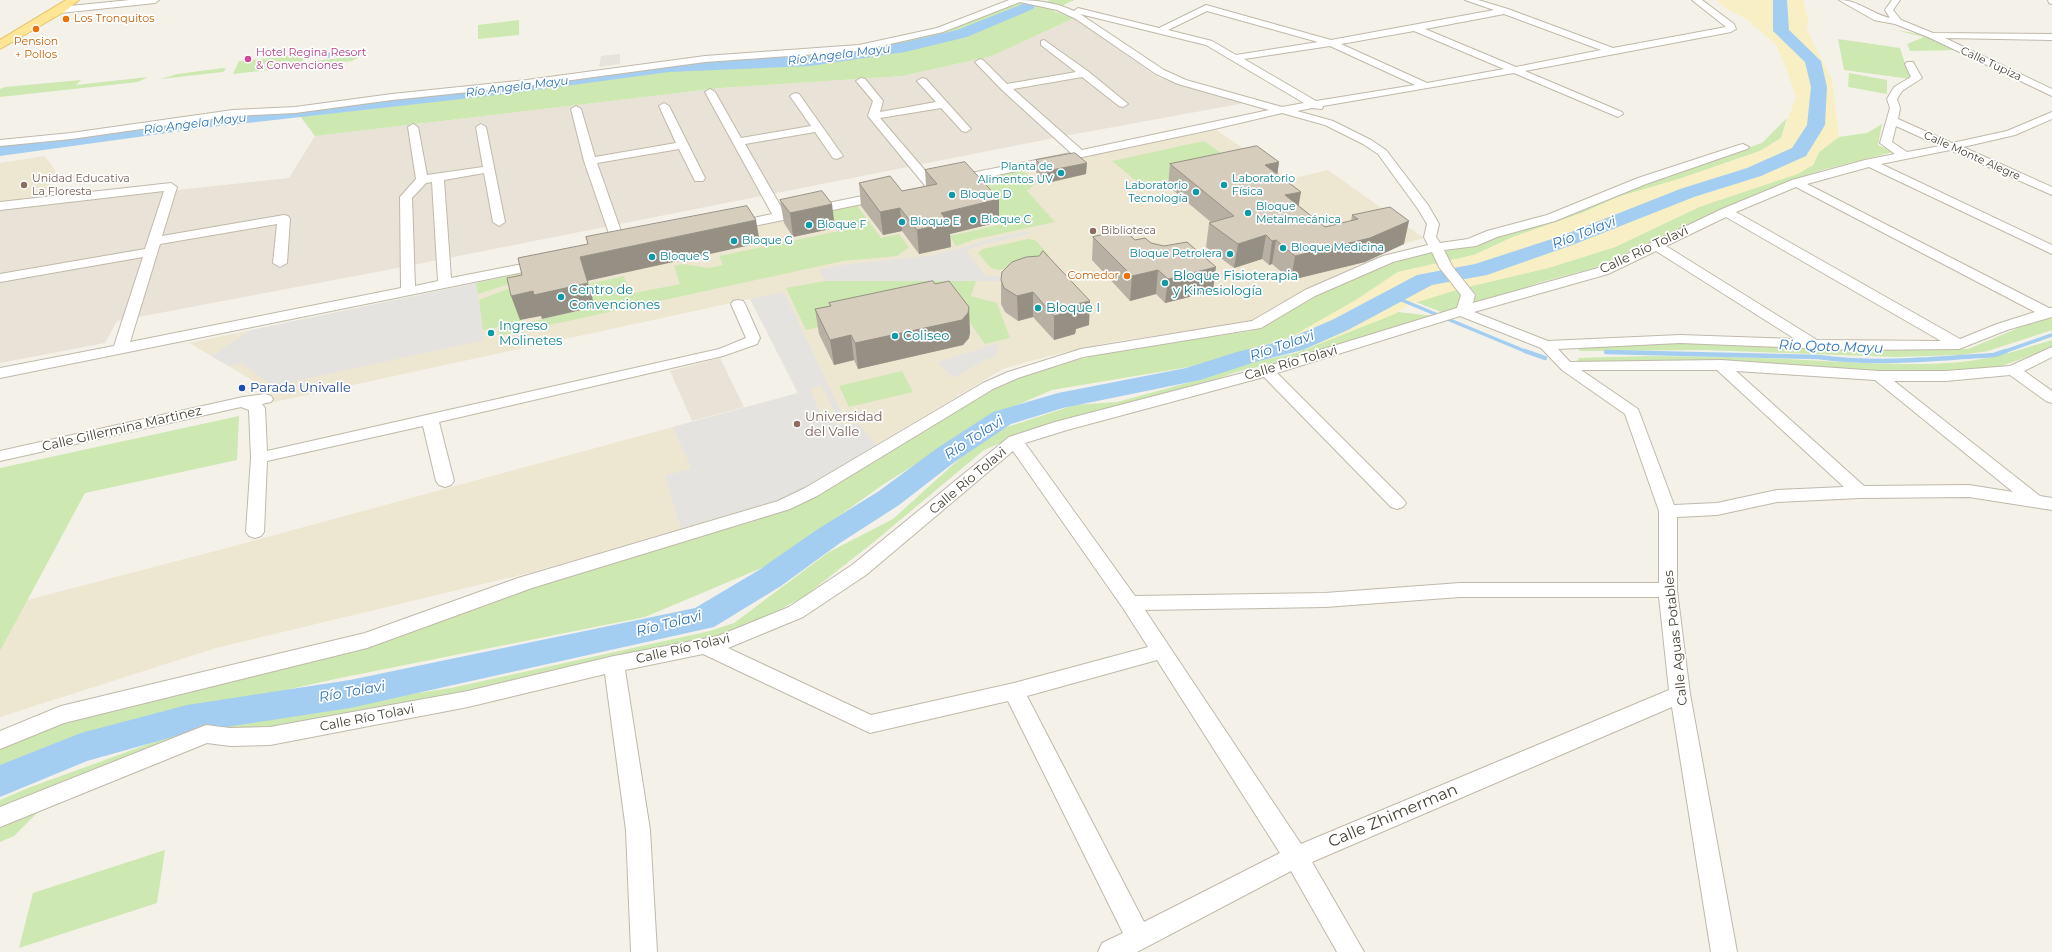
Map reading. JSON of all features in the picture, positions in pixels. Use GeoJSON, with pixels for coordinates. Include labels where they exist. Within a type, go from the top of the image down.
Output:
{"type":"FeatureCollection","features":[{"type":"Feature","properties":{"kind":"main road"},"geometry":{"type":"LineString","coordinates":[[0,44],[60,10],[73,0]]}},
{"type":"Feature","properties":{"kind":"street"},"geometry":{"type":"LineString","coordinates":[[60,10],[155,0]]}},
{"type":"Feature","properties":{"kind":"street"},"geometry":{"type":"LineString","coordinates":[[0,143],[71,136],[233,113],[295,110],[392,97],[527,83],[705,59],[859,48],[940,30],[1016,0]]}},
{"type":"Feature","properties":{"kind":"street"},"geometry":{"type":"LineString","coordinates":[[1022,0],[1077,10],[1209,43],[1315,105],[1356,132],[1367,142]]}},
{"type":"Feature","properties":{"kind":"street"},"geometry":{"type":"LineString","coordinates":[[1469,0],[1505,11],[1610,50]]}},
{"type":"Feature","properties":{"kind":"street"},"geometry":{"type":"LineString","coordinates":[[916,188],[1286,110],[1515,70],[1610,50],[1688,38],[1731,29],[1731,26],[1696,0]]}},
{"type":"Feature","properties":{"kind":"street"},"geometry":{"type":"LineString","coordinates":[[1843,0],[1877,18],[1898,22],[1931,35],[2052,37]]}},
{"type":"Feature","properties":{"kind":"street"},"geometry":{"type":"LineString","coordinates":[[1896,0],[1889,10],[1898,22]]}},
{"type":"Feature","properties":{"kind":"street"},"geometry":{"type":"LineString","coordinates":[[1060,8],[1104,32],[1160,72],[1182,82],[1329,123],[1367,142],[1382,152],[1424,208],[1433,224],[1430,237],[1437,247],[1446,267],[1468,295],[1464,310],[1461,312],[1546,345],[1680,339],[1856,346],[1959,345],[2002,327],[2049,312]]}},
{"type":"Feature","properties":{"kind":"street"},"geometry":{"type":"LineString","coordinates":[[1160,31],[1206,8],[1331,43],[1425,86]]}},
{"type":"Feature","properties":{"kind":"street"},"geometry":{"type":"LineString","coordinates":[[1235,58],[1331,43],[1505,11]]}},
{"type":"Feature","properties":{"kind":"street"},"geometry":{"type":"LineString","coordinates":[[1416,28],[1618,114]]}},
{"type":"Feature","properties":{"kind":"street","name":"Calle Tupiza"},"geometry":{"type":"LineString","coordinates":[[1931,35],[2052,93]]}},
{"type":"Feature","properties":{"kind":"street"},"geometry":{"type":"LineString","coordinates":[[2028,37],[2046,46]]}},
{"type":"Feature","properties":{"kind":"street"},"geometry":{"type":"LineString","coordinates":[[1044,43],[1123,104]]}},
{"type":"Feature","properties":{"kind":"street"},"geometry":{"type":"LineString","coordinates":[[980,62],[1078,154]]}},
{"type":"Feature","properties":{"kind":"street"},"geometry":{"type":"LineString","coordinates":[[1904,156],[1886,143],[1893,121],[1895,108],[1892,99],[1898,89],[1917,78],[1910,64]]}},
{"type":"Feature","properties":{"kind":"street"},"geometry":{"type":"LineString","coordinates":[[1005,87],[1085,74]]}},
{"type":"Feature","properties":{"kind":"street"},"geometry":{"type":"LineString","coordinates":[[922,80],[966,129]]}},
{"type":"Feature","properties":{"kind":"street"},"geometry":{"type":"LineString","coordinates":[[861,81],[878,101],[873,116]]}},
{"type":"Feature","properties":{"kind":"street"},"geometry":{"type":"LineString","coordinates":[[710,92],[780,217]]}},
{"type":"Feature","properties":{"kind":"street"},"geometry":{"type":"LineString","coordinates":[[795,96],[837,156]]}},
{"type":"Feature","properties":{"kind":"street"},"geometry":{"type":"LineString","coordinates":[[873,116],[944,104]]}},
{"type":"Feature","properties":{"kind":"street"},"geometry":{"type":"LineString","coordinates":[[664,106],[699,178]]}},
{"type":"Feature","properties":{"kind":"street"},"geometry":{"type":"LineString","coordinates":[[576,108],[590,161],[620,248]]}},
{"type":"Feature","properties":{"kind":"street","name":"Calle Río Tolavi"},"geometry":{"type":"LineString","coordinates":[[0,817],[206,734],[230,736],[270,736],[468,699],[614,664],[721,643],[796,612],[859,570],[1016,441],[1061,426],[1267,371],[1531,290],[1603,271],[1726,212],[1796,183],[1869,162],[1950,147],[2011,133],[2052,115]]}},
{"type":"Feature","properties":{"kind":"street"},"geometry":{"type":"LineString","coordinates":[[873,116],[931,185]]}},
{"type":"Feature","properties":{"kind":"street","name":"Calle Monte Alegre"},"geometry":{"type":"LineString","coordinates":[[1893,121],[2052,191]]}},
{"type":"Feature","properties":{"kind":"street"},"geometry":{"type":"LineString","coordinates":[[14,153],[204,127]]}},
{"type":"Feature","properties":{"kind":"street"},"geometry":{"type":"LineString","coordinates":[[413,127],[422,180]]}},
{"type":"Feature","properties":{"kind":"street"},"geometry":{"type":"LineString","coordinates":[[482,127],[499,222]]}},
{"type":"Feature","properties":{"kind":"street"},"geometry":{"type":"LineString","coordinates":[[738,142],[818,128]]}},
{"type":"Feature","properties":{"kind":"street"},"geometry":{"type":"LineString","coordinates":[[590,161],[683,145]]}},
{"type":"Feature","properties":{"kind":"street"},"geometry":{"type":"LineString","coordinates":[[0,740],[61,715],[367,640],[525,583],[784,505],[811,492],[988,386],[1013,375],[1081,353],[1256,325],[1310,293],[1388,259],[1437,247],[1470,243],[1492,234],[1551,218],[1642,181],[1743,147]]}},
{"type":"Feature","properties":{"kind":"street"},"geometry":{"type":"LineString","coordinates":[[1869,162],[2052,250]]}},
{"type":"Feature","properties":{"kind":"street"},"geometry":{"type":"LineString","coordinates":[[408,291],[406,196],[422,180],[490,169]]}},
{"type":"Feature","properties":{"kind":"street"},"geometry":{"type":"LineString","coordinates":[[438,177],[445,284]]}},
{"type":"Feature","properties":{"kind":"street"},"geometry":{"type":"LineString","coordinates":[[1796,183],[2049,312]]}},
{"type":"Feature","properties":{"kind":"street"},"geometry":{"type":"LineString","coordinates":[[0,206],[171,187],[121,348]]}},
{"type":"Feature","properties":{"kind":"street"},"geometry":{"type":"LineString","coordinates":[[719,229],[894,193]]}},
{"type":"Feature","properties":{"kind":"street"},"geometry":{"type":"LineString","coordinates":[[1726,212],[1959,345]]}},
{"type":"Feature","properties":{"kind":"street"},"geometry":{"type":"LineString","coordinates":[[0,278],[284,219],[280,263]]}},
{"type":"Feature","properties":{"kind":"street"},"geometry":{"type":"LineString","coordinates":[[604,252],[635,246]]}},
{"type":"Feature","properties":{"kind":"street"},"geometry":{"type":"LineString","coordinates":[[1657,246],[1813,344]]}},
{"type":"Feature","properties":{"kind":"street"},"geometry":{"type":"LineString","coordinates":[[0,373],[558,261]]}},
{"type":"Feature","properties":{"kind":"street"},"geometry":{"type":"LineString","coordinates":[[259,458],[723,352],[748,343],[752,341],[753,338],[738,304]]}},
{"type":"Feature","properties":{"kind":"street","name":"Calle Aguas Potables"},"geometry":{"type":"LineString","coordinates":[[1546,345],[1567,366],[1632,412],[1668,511],[1668,590],[1680,694],[1724,952]]}},
{"type":"Feature","properties":{"kind":"street"},"geometry":{"type":"LineString","coordinates":[[1567,366],[1721,365],[1879,376],[1946,376],[2013,370],[2052,351]]}},
{"type":"Feature","properties":{"kind":"street"},"geometry":{"type":"LineString","coordinates":[[1721,365],[1860,492]]}},
{"type":"Feature","properties":{"kind":"street"},"geometry":{"type":"LineString","coordinates":[[2013,370],[2052,398]]}},
{"type":"Feature","properties":{"kind":"street"},"geometry":{"type":"LineString","coordinates":[[1267,371],[1397,503]]}},
{"type":"Feature","properties":{"kind":"street"},"geometry":{"type":"LineString","coordinates":[[1879,376],[2044,503]]}},
{"type":"Feature","properties":{"kind":"street","name":"Calle Gillermina Martinez"},"geometry":{"type":"LineString","coordinates":[[0,456],[243,402],[266,395]]}},
{"type":"Feature","properties":{"kind":"street"},"geometry":{"type":"LineString","coordinates":[[243,402],[257,408],[259,458],[255,532]]}},
{"type":"Feature","properties":{"kind":"street"},"geometry":{"type":"LineString","coordinates":[[430,420],[445,480]]}},
{"type":"Feature","properties":{"kind":"street"},"geometry":{"type":"LineString","coordinates":[[1016,441],[1130,603],[1296,857],[1351,952]]}},
{"type":"Feature","properties":{"kind":"street"},"geometry":{"type":"LineString","coordinates":[[1668,511],[1717,509],[1777,496],[1860,492],[1969,491],[2044,503]]}},
{"type":"Feature","properties":{"kind":"street"},"geometry":{"type":"LineString","coordinates":[[1130,603],[1325,600],[1460,590],[1668,590]]}},
{"type":"Feature","properties":{"kind":"street"},"geometry":{"type":"LineString","coordinates":[[704,646],[870,724],[1014,691],[1161,651]]}},
{"type":"Feature","properties":{"kind":"street"},"geometry":{"type":"LineString","coordinates":[[614,664],[638,830],[644,952]]}},
{"type":"Feature","properties":{"kind":"street"},"geometry":{"type":"LineString","coordinates":[[1014,691],[1138,937]]}},
{"type":"Feature","properties":{"kind":"street","name":"Calle Zhimerman"},"geometry":{"type":"LineString","coordinates":[[1112,952],[1138,937],[1296,857],[1680,694]]}},
{"type":"Feature","properties":{"kind":"shaded area"},"geometry":{"type":"Polygon","coordinates":[[[1074,18],[1159,78],[1245,103],[1059,137],[408,266],[117,321],[105,343],[0,363],[0,209],[289,178],[315,136],[720,88],[902,76],[992,56],[1074,18]]]}},
{"type":"Feature","properties":{"kind":"shaded area"},"geometry":{"type":"Polygon","coordinates":[[[620,54],[620,64],[599,67],[601,56],[620,54]]]}},
{"type":"Feature","properties":{"kind":"shaded area","name":"Universidad del Valle"},"geometry":{"type":"Polygon","coordinates":[[[1216,130],[1290,179],[1328,170],[1424,238],[1404,244],[1302,291],[1248,322],[1112,342],[1045,357],[1003,369],[788,497],[533,572],[216,648],[0,717],[0,651],[27,600],[223,549],[798,393],[750,299],[265,404],[266,388],[189,343],[1216,130]]]}},
{"type":"Feature","properties":{"kind":"shaded area","name":"Unidad Educativa La Floresta"},"geometry":{"type":"Polygon","coordinates":[[[45,156],[57,173],[41,197],[0,203],[0,163],[45,156]]]}},
{"type":"Feature","properties":{"kind":"shaded area"},"geometry":{"type":"Polygon","coordinates":[[[1028,231],[1029,234],[984,244],[966,251],[986,276],[1000,276],[1001,281],[825,281],[819,270],[842,265],[928,256],[962,248],[982,241],[1028,231]]]}},
{"type":"Feature","properties":{"kind":"shaded area"},"geometry":{"type":"Polygon","coordinates":[[[476,283],[484,340],[273,386],[241,363],[229,366],[211,356],[251,330],[476,283]]]}},
{"type":"Feature","properties":{"kind":"shaded area"},"geometry":{"type":"Polygon","coordinates":[[[784,292],[843,416],[837,416],[821,385],[810,389],[822,418],[840,425],[860,424],[876,445],[788,497],[681,528],[665,476],[691,468],[673,427],[798,393],[750,299],[784,292]]]}},
{"type":"Feature","properties":{"kind":"shaded area"},"geometry":{"type":"Polygon","coordinates":[[[999,343],[996,356],[985,360],[954,378],[937,362],[999,343]]]}},
{"type":"Feature","properties":{"kind":"shaded area"},"geometry":{"type":"Polygon","coordinates":[[[720,358],[744,407],[692,421],[670,371],[720,358]]]}},
{"type":"Feature","properties":{"kind":"green space"},"geometry":{"type":"Polygon","coordinates":[[[1022,0],[1036,0],[987,20],[937,37],[878,50],[819,57],[699,62],[855,50],[945,32],[1022,0]]]}},
{"type":"Feature","properties":{"kind":"green space"},"geometry":{"type":"Polygon","coordinates":[[[1050,0],[1075,0],[1053,11],[1074,18],[992,56],[902,76],[720,88],[315,136],[300,116],[512,91],[650,71],[697,67],[812,63],[875,55],[931,45],[966,36],[1050,0]]]}},
{"type":"Feature","properties":{"kind":"green space"},"geometry":{"type":"Polygon","coordinates":[[[519,20],[519,35],[478,39],[478,25],[519,20]]]}},
{"type":"Feature","properties":{"kind":"green space"},"geometry":{"type":"Polygon","coordinates":[[[1891,29],[1924,35],[1957,50],[1910,51],[1907,44],[1924,37],[1891,29]]]}},
{"type":"Feature","properties":{"kind":"green space"},"geometry":{"type":"Polygon","coordinates":[[[1838,39],[1900,48],[1910,79],[1844,70],[1838,39]]]}},
{"type":"Feature","properties":{"kind":"green space"},"geometry":{"type":"Polygon","coordinates":[[[305,53],[309,54],[307,58],[302,60],[306,63],[306,66],[233,74],[239,61],[305,53]]]}},
{"type":"Feature","properties":{"kind":"green space"},"geometry":{"type":"Polygon","coordinates":[[[362,56],[352,61],[311,65],[312,61],[362,56]]]}},
{"type":"Feature","properties":{"kind":"green space"},"geometry":{"type":"Polygon","coordinates":[[[223,68],[226,69],[223,72],[160,79],[178,74],[223,68]]]}},
{"type":"Feature","properties":{"kind":"green space"},"geometry":{"type":"Polygon","coordinates":[[[1849,73],[1887,80],[1887,94],[1848,87],[1849,73]]]}},
{"type":"Feature","properties":{"kind":"green space"},"geometry":{"type":"Polygon","coordinates":[[[148,77],[138,82],[0,97],[0,89],[5,87],[81,80],[76,85],[148,77]]]}},
{"type":"Feature","properties":{"kind":"green space"},"geometry":{"type":"Polygon","coordinates":[[[1787,118],[1781,138],[1760,151],[1682,178],[1618,197],[1582,213],[1513,237],[1474,255],[1398,272],[1356,300],[1291,337],[1189,367],[1052,390],[996,414],[884,484],[771,564],[645,617],[340,678],[100,731],[0,768],[0,747],[59,723],[751,522],[806,501],[983,395],[1014,379],[1077,360],[1118,350],[1252,331],[1318,294],[1400,258],[1475,246],[1496,236],[1762,143],[1787,118]]]}},
{"type":"Feature","properties":{"kind":"green space"},"geometry":{"type":"Polygon","coordinates":[[[1882,124],[1878,145],[1893,152],[1822,170],[1792,180],[1726,207],[1594,268],[1538,283],[1464,310],[1441,312],[1416,302],[1463,288],[1548,268],[1615,247],[1699,207],[1813,165],[1819,152],[1839,137],[1867,133],[1882,124]]]}},
{"type":"Feature","properties":{"kind":"green space"},"geometry":{"type":"Polygon","coordinates":[[[1204,141],[1236,164],[1141,185],[1112,161],[1204,141]]]}},
{"type":"Feature","properties":{"kind":"green space"},"geometry":{"type":"Polygon","coordinates":[[[1023,170],[1036,183],[1027,191],[1055,222],[976,239],[956,246],[950,236],[1002,224],[965,182],[1023,170]]]}},
{"type":"Feature","properties":{"kind":"green space"},"geometry":{"type":"Polygon","coordinates":[[[856,204],[881,238],[899,234],[909,247],[897,256],[843,261],[499,336],[498,327],[483,330],[479,300],[526,282],[516,303],[521,324],[595,307],[588,284],[624,276],[630,294],[680,284],[674,266],[683,264],[709,268],[723,265],[719,256],[839,231],[826,210],[856,204]]]}},
{"type":"Feature","properties":{"kind":"green space"},"geometry":{"type":"Polygon","coordinates":[[[1028,239],[1035,240],[1049,255],[1046,259],[999,270],[991,268],[978,253],[983,249],[1028,239]]]}},
{"type":"Feature","properties":{"kind":"green space"},"geometry":{"type":"Polygon","coordinates":[[[585,260],[478,294],[476,283],[585,260]]]}},
{"type":"Feature","properties":{"kind":"green space"},"geometry":{"type":"Polygon","coordinates":[[[825,281],[976,281],[971,296],[997,303],[1010,338],[985,344],[959,307],[946,300],[806,330],[786,288],[825,281]]]}},
{"type":"Feature","properties":{"kind":"green space"},"geometry":{"type":"Polygon","coordinates":[[[1398,312],[1434,316],[1317,353],[1236,372],[1200,385],[1014,437],[984,450],[875,541],[805,596],[736,633],[469,693],[271,730],[231,729],[66,784],[14,836],[0,842],[0,800],[28,788],[198,726],[451,688],[710,631],[734,623],[829,552],[893,519],[966,453],[998,430],[1075,405],[1117,402],[1198,380],[1240,365],[1296,353],[1398,312]]]}},
{"type":"Feature","properties":{"kind":"green space"},"geometry":{"type":"Polygon","coordinates":[[[2052,317],[2052,330],[1988,351],[1961,355],[1895,357],[1704,350],[1579,351],[1580,346],[1682,341],[1858,350],[1968,349],[2023,326],[2052,317]]]}},
{"type":"Feature","properties":{"kind":"green space"},"geometry":{"type":"Polygon","coordinates":[[[2052,340],[2052,348],[1999,367],[1940,373],[1576,362],[1579,358],[1684,356],[1762,358],[1875,364],[1940,363],[1984,359],[2052,340]]]}},
{"type":"Feature","properties":{"kind":"green space"},"geometry":{"type":"Polygon","coordinates":[[[902,371],[913,392],[849,407],[839,386],[902,371]]]}},
{"type":"Feature","properties":{"kind":"green space"},"geometry":{"type":"Polygon","coordinates":[[[239,416],[237,460],[85,493],[0,651],[0,468],[239,416]]]}},
{"type":"Feature","properties":{"kind":"green space"},"geometry":{"type":"Polygon","coordinates":[[[165,850],[157,903],[19,948],[33,893],[165,850]]]}},
{"type":"Feature","properties":{"kind":"sand"},"geometry":{"type":"Polygon","coordinates":[[[1717,0],[1803,0],[1808,18],[1807,30],[1832,80],[1839,137],[1819,152],[1813,165],[1798,174],[1699,207],[1615,247],[1548,268],[1463,288],[1411,304],[1395,314],[1296,353],[1291,337],[1356,300],[1398,272],[1474,255],[1513,237],[1582,213],[1618,197],[1682,178],[1760,151],[1781,138],[1796,97],[1776,45],[1746,19],[1722,6],[1717,0]]]}},
{"type":"Feature","properties":{"kind":"water"},"geometry":{"type":"Polygon","coordinates":[[[352,49],[364,49],[362,54],[348,58],[339,56],[326,58],[318,57],[327,53],[352,49]]]}},
{"type":"Feature","properties":{"kind":"building"},"geometry":{"type":"Polygon","coordinates":[[[1257,146],[1279,162],[1265,165],[1301,192],[1285,195],[1325,227],[1358,219],[1352,215],[1390,207],[1409,221],[1370,238],[1295,256],[1276,240],[1272,241],[1266,235],[1238,244],[1209,223],[1234,216],[1170,164],[1257,146]]]}},
{"type":"Feature","properties":{"kind":"building"},"geometry":{"type":"Polygon","coordinates":[[[1075,153],[1087,163],[1047,171],[1036,160],[1075,153]]]}},
{"type":"Feature","properties":{"kind":"building"},"geometry":{"type":"Polygon","coordinates":[[[965,162],[999,199],[941,213],[949,223],[917,230],[900,208],[880,212],[859,183],[890,176],[902,191],[937,184],[925,170],[965,162]]]}},
{"type":"Feature","properties":{"kind":"building"},"geometry":{"type":"Polygon","coordinates":[[[822,191],[832,204],[790,213],[780,200],[822,191]]]}},
{"type":"Feature","properties":{"kind":"building"},"geometry":{"type":"Polygon","coordinates":[[[747,206],[756,220],[580,257],[588,283],[534,295],[533,291],[511,296],[507,278],[522,275],[518,258],[588,244],[586,237],[747,206]]]}},
{"type":"Feature","properties":{"kind":"building"},"geometry":{"type":"Polygon","coordinates":[[[1124,230],[1135,240],[1145,238],[1151,243],[1164,246],[1187,242],[1216,267],[1168,279],[1158,270],[1132,276],[1093,237],[1124,230]]]}},
{"type":"Feature","properties":{"kind":"building"},"geometry":{"type":"Polygon","coordinates":[[[1043,251],[1090,301],[1077,304],[1076,310],[1054,316],[1033,292],[1017,296],[1004,288],[1001,280],[1002,272],[1012,262],[1026,257],[1039,256],[1043,251]]]}},
{"type":"Feature","properties":{"kind":"building"},"geometry":{"type":"Polygon","coordinates":[[[933,281],[935,284],[949,281],[969,307],[968,313],[962,320],[855,343],[851,335],[830,340],[815,309],[831,306],[829,303],[933,281]]]}},
{"type":"Feature","properties":{"kind":"waterway","name":"Río Tolavi"},"geometry":{"type":"LineString","coordinates":[[0,781],[81,748],[187,719],[350,694],[703,618],[770,578],[829,536],[889,498],[946,455],[1002,418],[1058,401],[1191,375],[1246,357],[1294,345],[1340,325],[1425,280],[1479,270],[1568,240],[1687,193],[1754,172],[1799,152],[1816,125],[1819,87],[1813,61],[1781,31],[1780,0]]}},
{"type":"Feature","properties":{"kind":"waterway","name":"Río Angela Mayu"},"geometry":{"type":"LineString","coordinates":[[0,150],[203,123],[506,89],[669,67],[810,61],[905,47],[962,34],[1028,6]]}},
{"type":"Feature","properties":{"kind":"waterway"},"geometry":{"type":"LineString","coordinates":[[1392,296],[1527,352]]}},
{"type":"Feature","properties":{"kind":"waterway","name":"Rio Qoto Mayu"},"geometry":{"type":"LineString","coordinates":[[2003,352],[2052,335]]}},
{"type":"Feature","properties":{"kind":"waterway"},"geometry":{"type":"LineString","coordinates":[[1525,351],[1545,358]]}},
{"type":"Feature","properties":{"kind":"waterway","name":"Rio Qoto Mayu"},"geometry":{"type":"LineString","coordinates":[[1606,352],[1818,357],[1862,361],[1928,360],[1994,355],[2003,352]]}},
{"type":"Feature","properties":{"kind":"place","name":"Los Tronquitos"},"geometry":{"type":"Point","coordinates":[66,19]}},
{"type":"Feature","properties":{"kind":"place","name":"Pension + Pollos"},"geometry":{"type":"Point","coordinates":[36,29]}},
{"type":"Feature","properties":{"kind":"place","name":"Hotel Regina Resort & Convenciones"},"geometry":{"type":"Point","coordinates":[248,59]}},
{"type":"Feature","properties":{"kind":"place","name":"Planta de Alimentos UV"},"geometry":{"type":"Point","coordinates":[1061,173]}},
{"type":"Feature","properties":{"kind":"place","name":"Unidad Educativa La Floresta"},"geometry":{"type":"Point","coordinates":[24,185]}},
{"type":"Feature","properties":{"kind":"place","name":"Laboratorio Física"},"geometry":{"type":"Point","coordinates":[1224,185]}},
{"type":"Feature","properties":{"kind":"place","name":"Laboratorio Tecnología"},"geometry":{"type":"Point","coordinates":[1196,192]}},
{"type":"Feature","properties":{"kind":"place","name":"Bloque D"},"geometry":{"type":"Point","coordinates":[952,195]}},
{"type":"Feature","properties":{"kind":"place","name":"Bloque Metalmecánica"},"geometry":{"type":"Point","coordinates":[1248,213]}},
{"type":"Feature","properties":{"kind":"place","name":"Bloque C"},"geometry":{"type":"Point","coordinates":[973,220]}},
{"type":"Feature","properties":{"kind":"place","name":"Bloque E"},"geometry":{"type":"Point","coordinates":[902,222]}},
{"type":"Feature","properties":{"kind":"place","name":"Bloque F"},"geometry":{"type":"Point","coordinates":[809,225]}},
{"type":"Feature","properties":{"kind":"place","name":"Biblioteca"},"geometry":{"type":"Point","coordinates":[1093,231]}},
{"type":"Feature","properties":{"kind":"place","name":"Bloque G"},"geometry":{"type":"Point","coordinates":[734,241]}},
{"type":"Feature","properties":{"kind":"place","name":"Bloque Medicina"},"geometry":{"type":"Point","coordinates":[1283,248]}},
{"type":"Feature","properties":{"kind":"place","name":"Bloque Petrolera"},"geometry":{"type":"Point","coordinates":[1230,254]}},
{"type":"Feature","properties":{"kind":"place","name":"Bloque S"},"geometry":{"type":"Point","coordinates":[652,257]}},
{"type":"Feature","properties":{"kind":"place","name":"Comedor"},"geometry":{"type":"Point","coordinates":[1127,276]}},
{"type":"Feature","properties":{"kind":"place","name":"Bloque Fisioterapia y Kinesiología"},"geometry":{"type":"Point","coordinates":[1165,283]}},
{"type":"Feature","properties":{"kind":"place","name":"Centro de Convenciones"},"geometry":{"type":"Point","coordinates":[561,297]}},
{"type":"Feature","properties":{"kind":"place","name":"Bloque I"},"geometry":{"type":"Point","coordinates":[1038,308]}},
{"type":"Feature","properties":{"kind":"place","name":"Ingreso Molinetes"},"geometry":{"type":"Point","coordinates":[491,333]}},
{"type":"Feature","properties":{"kind":"place","name":"Coliseo"},"geometry":{"type":"Point","coordinates":[895,336]}},
{"type":"Feature","properties":{"kind":"place","name":"Parada Univalle"},"geometry":{"type":"Point","coordinates":[242,388]}},
{"type":"Feature","properties":{"kind":"place","name":"Universidad del Valle"},"geometry":{"type":"Point","coordinates":[797,424]}}]}
